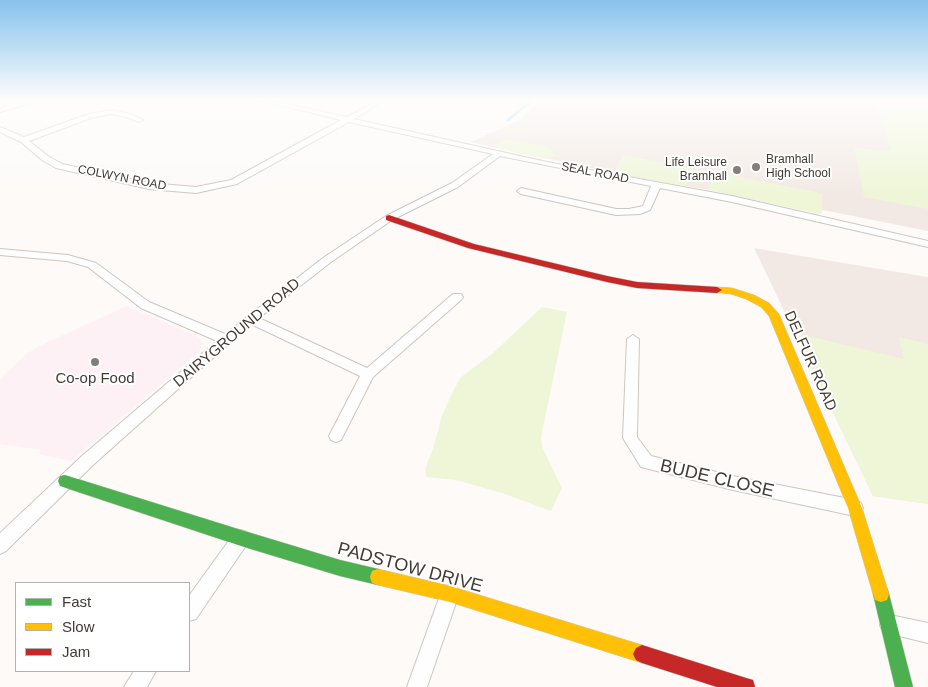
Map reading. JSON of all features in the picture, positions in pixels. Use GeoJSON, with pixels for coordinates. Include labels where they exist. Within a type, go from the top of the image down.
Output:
{"type":"FeatureCollection","features":[{"type":"Feature","properties":{"kind":"street","name":"COLWYN ROAD"},"geometry":{"type":"LineString","coordinates":[[7,132],[24,140],[45,158],[59,166],[149,186],[196,190],[234,182],[323,132]]}},
{"type":"Feature","properties":{"kind":"street"},"geometry":{"type":"LineString","coordinates":[[24,140],[46,132]]}},
{"type":"Feature","properties":{"kind":"street","name":"SEAL ROAD"},"geometry":{"type":"LineString","coordinates":[[405,132],[656,186],[732,199],[928,244]]}},
{"type":"Feature","properties":{"kind":"street","name":"DAIRYGROUND ROAD"},"geometry":{"type":"LineString","coordinates":[[0,545],[65,481],[225,339],[327,260],[388,218],[455,185],[481,168],[499,153]]}},
{"type":"Feature","properties":{"kind":"street"},"geometry":{"type":"LineString","coordinates":[[520,191],[616,212],[628,212],[647,208],[656,186]]}},
{"type":"Feature","properties":{"kind":"street","name":"DELFUR ROAD"},"geometry":{"type":"LineString","coordinates":[[388,218],[471,246],[607,279],[638,285],[732,291],[750,297],[765,305],[774,314],[782,329],[855,508],[890,625],[904,687]]}},
{"type":"Feature","properties":{"kind":"street"},"geometry":{"type":"LineString","coordinates":[[0,252],[68,258],[92,265],[145,305],[225,339]]}},
{"type":"Feature","properties":{"kind":"street"},"geometry":{"type":"LineString","coordinates":[[336,436],[368,374],[457,296]]}},
{"type":"Feature","properties":{"kind":"street"},"geometry":{"type":"LineString","coordinates":[[250,320],[368,374]]}},
{"type":"Feature","properties":{"kind":"street","name":"BUDE CLOSE"},"geometry":{"type":"LineString","coordinates":[[633,339],[630,438],[646,462],[733,483],[855,508]]}},
{"type":"Feature","properties":{"kind":"street","name":"PADSTOW DRIVE"},"geometry":{"type":"LineString","coordinates":[[65,481],[340,568],[450,594],[580,637],[746,687]]}},
{"type":"Feature","properties":{"kind":"street"},"geometry":{"type":"LineString","coordinates":[[190,611],[241,538]]}},
{"type":"Feature","properties":{"kind":"street"},"geometry":{"type":"LineString","coordinates":[[417,687],[450,594]]}},
{"type":"Feature","properties":{"kind":"street"},"geometry":{"type":"LineString","coordinates":[[890,625],[928,633]]}},
{"type":"Feature","properties":{"kind":"street"},"geometry":{"type":"LineString","coordinates":[[134,687],[145,672]]}},
{"type":"Feature","properties":{"kind":"shaded area","name":"Bramhall High School"},"geometry":{"type":"Polygon","coordinates":[[[493,132],[928,132],[928,231],[823,210],[820,214],[727,193],[639,178],[470,142],[493,132]]]}},
{"type":"Feature","properties":{"kind":"shaded area"},"geometry":{"type":"Polygon","coordinates":[[[754,248],[928,277],[928,504],[873,496],[754,248]]]}},
{"type":"Feature","properties":{"kind":"shaded area"},"geometry":{"type":"Polygon","coordinates":[[[127,306],[197,336],[202,342],[200,351],[71,461],[39,454],[41,450],[0,444],[0,379],[24,356],[37,347],[127,306]]]}},
{"type":"Feature","properties":{"kind":"green space"},"geometry":{"type":"Polygon","coordinates":[[[885,132],[928,132],[928,209],[864,197],[854,147],[883,152],[891,150],[885,132]]]}},
{"type":"Feature","properties":{"kind":"green space"},"geometry":{"type":"Polygon","coordinates":[[[504,140],[547,146],[557,156],[546,159],[499,149],[496,144],[504,140]]]}},
{"type":"Feature","properties":{"kind":"green space"},"geometry":{"type":"Polygon","coordinates":[[[623,155],[705,171],[702,183],[688,180],[686,186],[614,173],[623,155]]]}},
{"type":"Feature","properties":{"kind":"green space"},"geometry":{"type":"Polygon","coordinates":[[[712,172],[817,192],[822,194],[822,212],[820,214],[709,190],[712,172]]]}},
{"type":"Feature","properties":{"kind":"green space"},"geometry":{"type":"Polygon","coordinates":[[[542,307],[567,312],[541,437],[542,447],[562,488],[551,511],[502,493],[456,480],[426,477],[425,469],[433,449],[442,416],[461,377],[492,354],[542,307]]]}},
{"type":"Feature","properties":{"kind":"green space"},"geometry":{"type":"Polygon","coordinates":[[[795,333],[904,359],[899,337],[928,344],[928,504],[873,496],[795,333]]]}},
{"type":"Feature","properties":{"kind":"traffic: fast"},"geometry":{"type":"LineString","coordinates":[[65,481],[241,538],[340,568],[378,577]]}},
{"type":"Feature","properties":{"kind":"traffic: fast"},"geometry":{"type":"LineString","coordinates":[[881,594],[904,687]]}},
{"type":"Feature","properties":{"kind":"traffic: slow"},"geometry":{"type":"LineString","coordinates":[[717,290],[732,291],[750,297],[765,305],[774,314],[855,508],[881,594]]}},
{"type":"Feature","properties":{"kind":"traffic: slow"},"geometry":{"type":"LineString","coordinates":[[378,577],[450,594],[642,654]]}},
{"type":"Feature","properties":{"kind":"traffic: jam"},"geometry":{"type":"LineString","coordinates":[[389,218],[471,246],[607,279],[637,285],[717,290]]}},
{"type":"Feature","properties":{"kind":"traffic: jam"},"geometry":{"type":"LineString","coordinates":[[642,654],[746,687]]}},
{"type":"Feature","properties":{"kind":"place","name":"Bramhall High School"},"geometry":{"type":"Point","coordinates":[756,167]}},
{"type":"Feature","properties":{"kind":"place","name":"Life Leisure Bramhall"},"geometry":{"type":"Point","coordinates":[737,170]}},
{"type":"Feature","properties":{"kind":"place","name":"Co-op Food"},"geometry":{"type":"Point","coordinates":[95,362]}}]}
